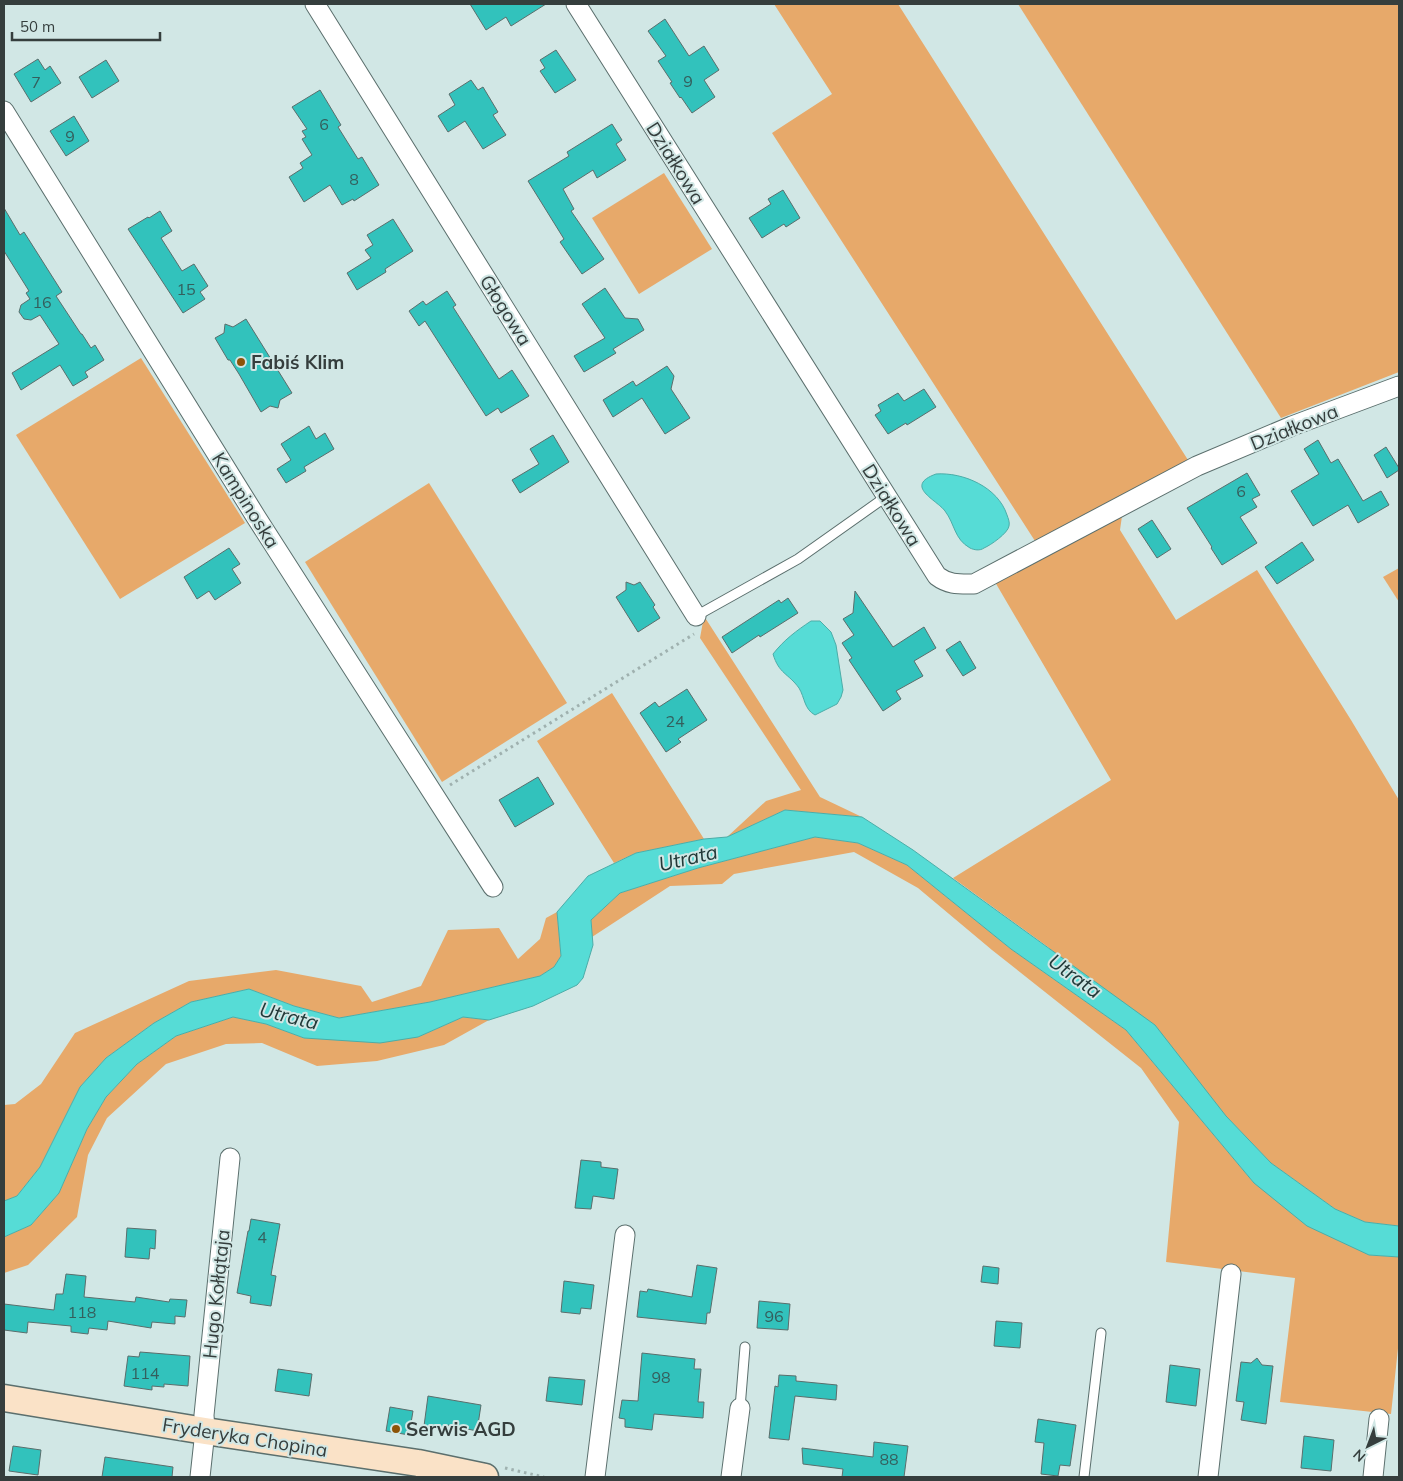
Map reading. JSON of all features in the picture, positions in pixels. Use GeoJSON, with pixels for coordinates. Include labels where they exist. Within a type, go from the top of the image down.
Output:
{"type":"FeatureCollection","features":[{"type":"Feature","properties":{"kind":"main road","name":"Fryderyka Chopina"},"geometry":{"type":"LineString","coordinates":[[4,1398],[205,1431],[417,1470],[485,1477]]}},
{"type":"Feature","properties":{"kind":"street","name":"Głogowa"},"geometry":{"type":"LineString","coordinates":[[316,4],[696,616]]}},
{"type":"Feature","properties":{"kind":"street","name":"Działkowa"},"geometry":{"type":"LineString","coordinates":[[576,4],[937,576],[945,581],[956,584],[974,584],[1197,466],[1292,426],[1399,386]]}},
{"type":"Feature","properties":{"kind":"street","name":"Kampinoska"},"geometry":{"type":"LineString","coordinates":[[4,111],[256,517],[493,887]]}},
{"type":"Feature","properties":{"kind":"street","name":"Hugo Kołłątaja"},"geometry":{"type":"LineString","coordinates":[[200,1477],[205,1431],[204,1415],[230,1158]]}},
{"type":"Feature","properties":{"kind":"street"},"geometry":{"type":"LineString","coordinates":[[594,1477],[626,1235]]}},
{"type":"Feature","properties":{"kind":"street"},"geometry":{"type":"LineString","coordinates":[[1208,1477],[1231,1274]]}},
{"type":"Feature","properties":{"kind":"street"},"geometry":{"type":"LineString","coordinates":[[731,1477],[740,1408]]}},
{"type":"Feature","properties":{"kind":"street"},"geometry":{"type":"LineString","coordinates":[[1373,1477],[1380,1418]]}},
{"type":"Feature","properties":{"kind":"lane"},"geometry":{"type":"LineString","coordinates":[[696,616],[798,559],[887,496]]}},
{"type":"Feature","properties":{"kind":"lane"},"geometry":{"type":"LineString","coordinates":[[1084,1477],[1101,1333]]}},
{"type":"Feature","properties":{"kind":"lane"},"geometry":{"type":"LineString","coordinates":[[740,1408],[745,1347]]}},
{"type":"Feature","properties":{"kind":"path"},"geometry":{"type":"LineString","coordinates":[[435,795],[690,638],[695,633],[699,624],[696,616]]}},
{"type":"Feature","properties":{"kind":"shaded area"},"geometry":{"type":"Polygon","coordinates":[[[774,4],[898,4],[1188,460],[1035,541],[772,133],[832,94],[774,4]]]}},
{"type":"Feature","properties":{"kind":"shaded area"},"geometry":{"type":"Polygon","coordinates":[[[1018,4],[1399,4],[1399,372],[1281,418],[1018,4]]]}},
{"type":"Feature","properties":{"kind":"shaded area"},"geometry":{"type":"Polygon","coordinates":[[[664,173],[712,249],[639,294],[592,218],[664,173]]]}},
{"type":"Feature","properties":{"kind":"shaded area"},"geometry":{"type":"Polygon","coordinates":[[[141,358],[245,523],[120,599],[16,435],[141,358]]]}},
{"type":"Feature","properties":{"kind":"shaded area"},"geometry":{"type":"Polygon","coordinates":[[[429,483],[567,703],[442,782],[305,562],[429,483]]]}},
{"type":"Feature","properties":{"kind":"shaded area"},"geometry":{"type":"Polygon","coordinates":[[[1122,516],[1120,530],[1176,620],[1257,570],[1399,800],[1399,1226],[1365,1222],[1335,1209],[1271,1163],[1226,1116],[1048,947],[953,878],[1111,780],[995,582],[1122,516]]]}},
{"type":"Feature","properties":{"kind":"shaded area"},"geometry":{"type":"Polygon","coordinates":[[[1399,568],[1399,602],[1383,577],[1399,568]]]}},
{"type":"Feature","properties":{"kind":"shaded area"},"geometry":{"type":"Polygon","coordinates":[[[704,616],[820,797],[862,817],[785,810],[727,837],[766,801],[801,790],[700,638],[704,616]]]}},
{"type":"Feature","properties":{"kind":"shaded area"},"geometry":{"type":"Polygon","coordinates":[[[612,693],[704,839],[636,853],[614,863],[537,741],[612,693]]]}},
{"type":"Feature","properties":{"kind":"shaded area"},"geometry":{"type":"Polygon","coordinates":[[[815,837],[858,843],[907,865],[1011,949],[1126,1030],[1254,1183],[1369,1255],[1399,1257],[1399,1339],[1391,1414],[1280,1402],[1295,1278],[1166,1262],[1179,1122],[1141,1068],[992,950],[918,888],[854,852],[734,874],[722,884],[670,886],[592,937],[591,920],[620,893],[698,868],[815,837]]]}},
{"type":"Feature","properties":{"kind":"shaded area"},"geometry":{"type":"Polygon","coordinates":[[[557,912],[561,956],[554,967],[540,976],[430,1002],[339,1018],[294,1006],[249,989],[191,1002],[154,1023],[106,1058],[80,1087],[40,1167],[17,1196],[4,1201],[4,1105],[15,1104],[41,1084],[75,1033],[189,981],[276,970],[361,986],[372,1002],[421,986],[448,930],[499,928],[518,959],[540,939],[546,918],[557,912]]]}},
{"type":"Feature","properties":{"kind":"shaded area"},"geometry":{"type":"Polygon","coordinates":[[[233,1017],[266,1024],[304,1038],[418,1037],[463,1017],[489,1020],[444,1045],[377,1061],[317,1066],[262,1043],[226,1044],[166,1064],[107,1118],[88,1155],[77,1217],[28,1265],[4,1273],[4,1237],[31,1225],[59,1193],[87,1129],[106,1097],[137,1064],[176,1036],[233,1017]]]}},
{"type":"Feature","properties":{"kind":"water"},"geometry":{"type":"Polygon","coordinates":[[[936,474],[946,474],[968,479],[988,489],[1002,505],[1007,515],[1009,525],[1006,532],[995,542],[981,550],[970,548],[965,544],[958,536],[945,511],[922,488],[922,483],[936,474]]]}},
{"type":"Feature","properties":{"kind":"water"},"geometry":{"type":"Polygon","coordinates":[[[811,621],[820,621],[831,632],[836,645],[843,690],[837,704],[815,715],[811,713],[799,688],[778,666],[773,654],[790,636],[811,621]]]}},
{"type":"Feature","properties":{"kind":"water","name":"Utrata"},"geometry":{"type":"Polygon","coordinates":[[[785,810],[862,817],[913,850],[1155,1025],[1226,1116],[1271,1163],[1335,1209],[1365,1222],[1399,1226],[1399,1257],[1369,1255],[1307,1226],[1254,1183],[1126,1030],[1011,949],[907,865],[858,843],[815,837],[698,868],[620,893],[591,920],[593,945],[583,978],[577,985],[533,1006],[489,1020],[463,1017],[418,1037],[380,1043],[304,1038],[266,1024],[233,1017],[176,1036],[137,1064],[106,1097],[87,1129],[59,1193],[31,1225],[4,1237],[4,1201],[17,1196],[40,1167],[80,1087],[106,1058],[154,1023],[191,1002],[249,989],[294,1006],[339,1018],[430,1002],[540,976],[554,967],[561,956],[557,912],[588,876],[636,853],[704,839],[727,837],[785,810]]]}},
{"type":"Feature","properties":{"kind":"building"},"geometry":{"type":"Polygon","coordinates":[[[470,4],[546,4],[511,26],[506,17],[486,30],[470,4]]]}},
{"type":"Feature","properties":{"kind":"building"},"geometry":{"type":"Polygon","coordinates":[[[665,19],[689,56],[704,46],[719,70],[704,80],[715,97],[692,113],[670,83],[672,82],[658,61],[666,56],[648,31],[665,19]]]}},
{"type":"Feature","properties":{"kind":"building"},"geometry":{"type":"Polygon","coordinates":[[[556,50],[576,80],[555,93],[540,71],[545,68],[540,60],[556,50]]]}},
{"type":"Feature","properties":{"kind":"building"},"geometry":{"type":"Polygon","coordinates":[[[38,59],[45,70],[50,66],[61,83],[31,102],[14,74],[38,59]]]}},
{"type":"Feature","properties":{"kind":"building"},"geometry":{"type":"Polygon","coordinates":[[[106,60],[119,81],[92,98],[79,77],[106,60]]]}},
{"type":"Feature","properties":{"kind":"building"},"geometry":{"type":"Polygon","coordinates":[[[471,80],[478,90],[483,87],[498,112],[493,115],[506,135],[483,149],[465,121],[448,132],[438,116],[455,105],[449,94],[471,80]]]}},
{"type":"Feature","properties":{"kind":"building"},"geometry":{"type":"Polygon","coordinates":[[[320,90],[341,125],[338,127],[358,159],[362,157],[379,185],[354,201],[353,199],[342,205],[330,185],[304,202],[289,177],[303,168],[300,163],[312,155],[302,139],[306,137],[302,131],[307,129],[292,107],[320,90]]]}},
{"type":"Feature","properties":{"kind":"building"},"geometry":{"type":"Polygon","coordinates":[[[74,116],[89,141],[66,156],[50,131],[74,116]]]}},
{"type":"Feature","properties":{"kind":"building"},"geometry":{"type":"Polygon","coordinates":[[[612,124],[622,140],[616,144],[626,160],[597,178],[593,170],[563,189],[574,209],[571,211],[604,259],[582,274],[560,242],[564,239],[528,181],[569,156],[567,152],[612,124]]]}},
{"type":"Feature","properties":{"kind":"building"},"geometry":{"type":"Polygon","coordinates":[[[783,190],[800,218],[786,227],[784,224],[762,238],[749,218],[771,204],[768,199],[783,190]]]}},
{"type":"Feature","properties":{"kind":"building"},"geometry":{"type":"Polygon","coordinates":[[[4,208],[20,235],[24,232],[62,292],[56,296],[81,334],[91,348],[95,345],[104,360],[85,372],[88,377],[73,386],[60,365],[21,390],[12,373],[59,344],[40,315],[31,320],[24,319],[19,312],[21,305],[30,299],[26,293],[29,291],[4,251],[4,208]]]}},
{"type":"Feature","properties":{"kind":"building"},"geometry":{"type":"Polygon","coordinates":[[[160,211],[172,231],[161,238],[182,271],[194,264],[208,286],[200,292],[205,299],[183,313],[128,229],[160,211]]]}},
{"type":"Feature","properties":{"kind":"building"},"geometry":{"type":"Polygon","coordinates":[[[393,219],[413,251],[385,269],[386,272],[357,290],[347,273],[371,258],[365,250],[373,245],[367,235],[393,219]]]}},
{"type":"Feature","properties":{"kind":"building"},"geometry":{"type":"Polygon","coordinates":[[[605,288],[625,318],[638,319],[644,330],[613,349],[616,353],[584,372],[574,356],[605,338],[582,304],[605,288]]]}},
{"type":"Feature","properties":{"kind":"building"},"geometry":{"type":"Polygon","coordinates":[[[447,291],[456,305],[453,307],[499,379],[512,370],[529,396],[501,413],[498,408],[486,416],[425,321],[419,326],[409,311],[423,301],[426,305],[447,291]]]}},
{"type":"Feature","properties":{"kind":"building"},"geometry":{"type":"Polygon","coordinates":[[[246,319],[292,393],[280,400],[278,408],[270,406],[261,412],[215,338],[224,333],[225,324],[233,327],[246,319]]]}},
{"type":"Feature","properties":{"kind":"building"},"geometry":{"type":"Polygon","coordinates":[[[667,366],[674,376],[671,389],[690,418],[665,434],[642,398],[613,417],[603,400],[633,381],[636,386],[667,366]]]}},
{"type":"Feature","properties":{"kind":"building"},"geometry":{"type":"Polygon","coordinates":[[[924,389],[936,407],[888,434],[875,415],[881,411],[878,405],[898,393],[904,401],[924,389]]]}},
{"type":"Feature","properties":{"kind":"building"},"geometry":{"type":"Polygon","coordinates":[[[309,426],[316,439],[325,433],[334,449],[304,467],[306,471],[286,483],[277,469],[291,460],[281,444],[309,426]]]}},
{"type":"Feature","properties":{"kind":"building"},"geometry":{"type":"Polygon","coordinates":[[[553,435],[569,462],[520,493],[512,480],[539,464],[530,449],[553,435]]]}},
{"type":"Feature","properties":{"kind":"building"},"geometry":{"type":"Polygon","coordinates":[[[1318,440],[1331,463],[1338,459],[1363,501],[1381,491],[1389,505],[1358,523],[1348,505],[1313,526],[1291,491],[1319,474],[1304,449],[1318,440]]]}},
{"type":"Feature","properties":{"kind":"building"},"geometry":{"type":"Polygon","coordinates":[[[1386,447],[1399,468],[1399,470],[1387,478],[1374,455],[1386,447]]]}},
{"type":"Feature","properties":{"kind":"building"},"geometry":{"type":"Polygon","coordinates":[[[1247,473],[1260,495],[1252,499],[1257,507],[1240,517],[1257,543],[1222,565],[1187,508],[1247,473]]]}},
{"type":"Feature","properties":{"kind":"building"},"geometry":{"type":"Polygon","coordinates":[[[1152,520],[1171,549],[1157,558],[1138,529],[1152,520]]]}},
{"type":"Feature","properties":{"kind":"building"},"geometry":{"type":"Polygon","coordinates":[[[1302,542],[1314,560],[1277,584],[1265,567],[1302,542]]]}},
{"type":"Feature","properties":{"kind":"building"},"geometry":{"type":"Polygon","coordinates":[[[229,548],[240,564],[232,569],[241,583],[215,600],[209,591],[197,599],[184,577],[229,548]]]}},
{"type":"Feature","properties":{"kind":"building"},"geometry":{"type":"Polygon","coordinates":[[[626,582],[634,585],[640,582],[655,605],[653,607],[660,618],[638,632],[616,597],[626,590],[626,582]]]}},
{"type":"Feature","properties":{"kind":"building"},"geometry":{"type":"Polygon","coordinates":[[[855,591],[893,647],[924,627],[936,648],[914,661],[923,676],[896,691],[901,699],[883,711],[849,660],[852,658],[842,643],[854,635],[843,619],[853,613],[855,591]]]}},
{"type":"Feature","properties":{"kind":"building"},"geometry":{"type":"Polygon","coordinates":[[[788,598],[798,613],[732,653],[722,637],[779,600],[781,603],[788,598]]]}},
{"type":"Feature","properties":{"kind":"building"},"geometry":{"type":"Polygon","coordinates":[[[960,641],[976,668],[963,676],[946,650],[960,641]]]}},
{"type":"Feature","properties":{"kind":"building"},"geometry":{"type":"Polygon","coordinates":[[[687,689],[707,720],[678,739],[681,742],[666,752],[640,713],[655,702],[659,707],[687,689]]]}},
{"type":"Feature","properties":{"kind":"building"},"geometry":{"type":"Polygon","coordinates":[[[538,777],[554,804],[515,827],[499,800],[538,777]]]}},
{"type":"Feature","properties":{"kind":"building"},"geometry":{"type":"Polygon","coordinates":[[[581,1160],[601,1162],[601,1167],[618,1169],[614,1199],[593,1196],[591,1209],[575,1208],[581,1160]]]}},
{"type":"Feature","properties":{"kind":"building"},"geometry":{"type":"Polygon","coordinates":[[[251,1219],[280,1224],[271,1275],[276,1276],[271,1306],[250,1303],[251,1296],[237,1293],[251,1219]]]}},
{"type":"Feature","properties":{"kind":"building"},"geometry":{"type":"Polygon","coordinates":[[[127,1228],[156,1230],[155,1249],[150,1248],[149,1259],[125,1257],[127,1228]]]}},
{"type":"Feature","properties":{"kind":"building"},"geometry":{"type":"Polygon","coordinates":[[[697,1265],[717,1268],[710,1313],[707,1313],[706,1324],[637,1317],[640,1291],[647,1292],[648,1289],[692,1297],[697,1265]]]}},
{"type":"Feature","properties":{"kind":"building"},"geometry":{"type":"Polygon","coordinates":[[[983,1266],[999,1268],[998,1284],[981,1282],[983,1266]]]}},
{"type":"Feature","properties":{"kind":"building"},"geometry":{"type":"Polygon","coordinates":[[[66,1274],[86,1276],[84,1297],[135,1302],[136,1297],[169,1302],[170,1299],[187,1300],[185,1317],[175,1316],[175,1324],[152,1322],[151,1328],[108,1321],[107,1330],[89,1328],[88,1334],[71,1332],[71,1326],[28,1322],[27,1333],[4,1330],[4,1304],[54,1310],[56,1294],[63,1294],[66,1274]]]}},
{"type":"Feature","properties":{"kind":"building"},"geometry":{"type":"Polygon","coordinates":[[[564,1281],[594,1285],[591,1309],[581,1308],[580,1314],[561,1312],[564,1281]]]}},
{"type":"Feature","properties":{"kind":"building"},"geometry":{"type":"Polygon","coordinates":[[[759,1301],[790,1304],[788,1330],[757,1328],[759,1301]]]}},
{"type":"Feature","properties":{"kind":"building"},"geometry":{"type":"Polygon","coordinates":[[[996,1321],[1022,1323],[1020,1348],[994,1346],[996,1321]]]}},
{"type":"Feature","properties":{"kind":"building"},"geometry":{"type":"Polygon","coordinates":[[[140,1352],[190,1356],[188,1386],[164,1384],[164,1387],[152,1386],[152,1390],[124,1386],[128,1356],[139,1357],[140,1352]]]}},
{"type":"Feature","properties":{"kind":"building"},"geometry":{"type":"Polygon","coordinates":[[[642,1353],[695,1359],[694,1369],[701,1369],[698,1402],[704,1402],[703,1418],[654,1414],[652,1430],[625,1427],[625,1419],[619,1418],[622,1400],[638,1401],[642,1353]]]}},
{"type":"Feature","properties":{"kind":"building"},"geometry":{"type":"Polygon","coordinates":[[[1257,1358],[1262,1365],[1273,1366],[1266,1424],[1241,1420],[1244,1402],[1236,1401],[1241,1362],[1251,1363],[1257,1358]]]}},
{"type":"Feature","properties":{"kind":"building"},"geometry":{"type":"Polygon","coordinates":[[[1170,1365],[1200,1369],[1196,1406],[1166,1402],[1170,1365]]]}},
{"type":"Feature","properties":{"kind":"building"},"geometry":{"type":"Polygon","coordinates":[[[278,1369],[312,1374],[309,1396],[275,1391],[278,1369]]]}},
{"type":"Feature","properties":{"kind":"building"},"geometry":{"type":"Polygon","coordinates":[[[779,1375],[796,1376],[796,1381],[837,1385],[836,1400],[795,1396],[789,1440],[769,1438],[775,1386],[778,1387],[779,1375]]]}},
{"type":"Feature","properties":{"kind":"building"},"geometry":{"type":"Polygon","coordinates":[[[549,1377],[585,1380],[582,1405],[546,1401],[549,1377]]]}},
{"type":"Feature","properties":{"kind":"building"},"geometry":{"type":"Polygon","coordinates":[[[428,1396],[481,1405],[477,1431],[448,1425],[447,1430],[424,1426],[428,1396]]]}},
{"type":"Feature","properties":{"kind":"building"},"geometry":{"type":"Polygon","coordinates":[[[390,1407],[413,1411],[409,1435],[386,1431],[390,1407]]]}},
{"type":"Feature","properties":{"kind":"building"},"geometry":{"type":"Polygon","coordinates":[[[1038,1419],[1076,1425],[1070,1466],[1060,1465],[1058,1476],[1041,1474],[1044,1443],[1035,1442],[1038,1419]]]}},
{"type":"Feature","properties":{"kind":"building"},"geometry":{"type":"Polygon","coordinates":[[[1304,1436],[1334,1440],[1331,1471],[1301,1468],[1304,1436]]]}},
{"type":"Feature","properties":{"kind":"building"},"geometry":{"type":"Polygon","coordinates":[[[874,1442],[908,1446],[904,1477],[842,1477],[843,1469],[803,1464],[802,1448],[873,1457],[874,1442]]]}},
{"type":"Feature","properties":{"kind":"building"},"geometry":{"type":"Polygon","coordinates":[[[13,1446],[41,1450],[38,1475],[9,1471],[13,1446]]]}},
{"type":"Feature","properties":{"kind":"building"},"geometry":{"type":"Polygon","coordinates":[[[105,1457],[173,1467],[172,1477],[102,1477],[105,1457]]]}},
{"type":"Feature","properties":{"kind":"place","name":"Fabiś Klim"},"geometry":{"type":"Point","coordinates":[241,362]}},
{"type":"Feature","properties":{"kind":"place","name":"Serwis AGD"},"geometry":{"type":"Point","coordinates":[396,1429]}}]}
